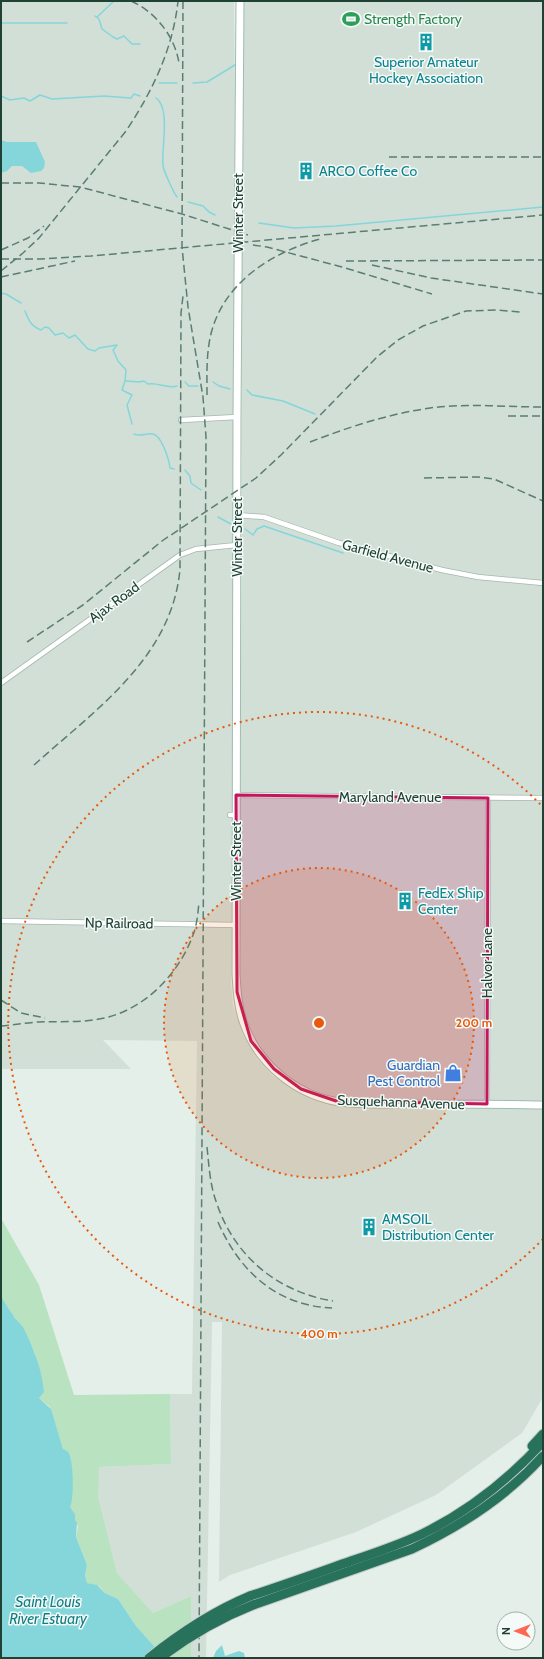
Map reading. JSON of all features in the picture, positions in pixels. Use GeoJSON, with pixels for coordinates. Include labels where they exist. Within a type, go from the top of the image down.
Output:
{"type":"FeatureCollection","features":[{"type":"Feature","properties":{"kind":"highway"},"geometry":{"type":"LineString","coordinates":[[492,1489],[543,1434]]}},
{"type":"Feature","properties":{"kind":"highway"},"geometry":{"type":"LineString","coordinates":[[160,1658],[181,1643],[252,1601],[422,1534],[453,1516],[492,1489],[530,1456],[543,1442]]}},
{"type":"Feature","properties":{"kind":"highway"},"geometry":{"type":"LineString","coordinates":[[149,1658],[177,1636],[232,1605],[252,1601],[412,1549],[426,1543],[476,1513],[520,1479],[543,1456]]}},
{"type":"Feature","properties":{"kind":"street","name":"Winter Street"},"geometry":{"type":"LineString","coordinates":[[240,1],[236,546],[236,795],[233,816],[236,974],[240,1008],[251,1041],[270,1065]]}},
{"type":"Feature","properties":{"kind":"street"},"geometry":{"type":"LineString","coordinates":[[181,420],[237,417]]}},
{"type":"Feature","properties":{"kind":"street","name":"Garfield Avenue"},"geometry":{"type":"LineString","coordinates":[[237,514],[264,517],[339,543],[442,570],[478,577],[543,583]]}},
{"type":"Feature","properties":{"kind":"street","name":"Ajax Road"},"geometry":{"type":"LineString","coordinates":[[1,683],[180,555],[196,549],[236,546]]}},
{"type":"Feature","properties":{"kind":"street","name":"Maryland Avenue"},"geometry":{"type":"LineString","coordinates":[[236,795],[543,798]]}},
{"type":"Feature","properties":{"kind":"street","name":"Halvor Lane"},"geometry":{"type":"LineString","coordinates":[[487,1104],[488,798]]}},
{"type":"Feature","properties":{"kind":"street","name":"Np Railroad"},"geometry":{"type":"LineString","coordinates":[[1,921],[236,925]]}},
{"type":"Feature","properties":{"kind":"street","name":"Susquehanna Avenue"},"geometry":{"type":"LineString","coordinates":[[270,1065],[285,1079],[299,1088],[336,1101],[364,1103],[543,1104]]}},
{"type":"Feature","properties":{"kind":"highlighted area"},"geometry":{"type":"Polygon","coordinates":[[[236,795],[488,798],[487,1104],[336,1101],[301,1089],[274,1069],[251,1041],[237,992],[236,795]]]}},
{"type":"Feature","properties":{"kind":"shaded area"},"geometry":{"type":"Polygon","coordinates":[[[1,1],[234,1],[233,787],[231,983],[233,1005],[243,1035],[258,1060],[272,1075],[303,1095],[322,1102],[355,1107],[543,1109],[543,1397],[522,1433],[436,1495],[356,1532],[230,1575],[219,1582],[222,1322],[212,1322],[206,1658],[190,1658],[191,1596],[153,1613],[117,1573],[98,1496],[98,1467],[171,1464],[170,1394],[192,1394],[197,1041],[103,1040],[131,1069],[1,1069],[1,1]]]}},
{"type":"Feature","properties":{"kind":"shaded area"},"geometry":{"type":"Polygon","coordinates":[[[244,1],[543,1],[543,1101],[377,1100],[346,1099],[324,1094],[300,1084],[288,1077],[268,1058],[252,1032],[243,1009],[239,967],[242,505],[241,204],[244,1]]]}},
{"type":"Feature","properties":{"kind":"green space"},"geometry":{"type":"Polygon","coordinates":[[[1,1218],[39,1285],[74,1395],[170,1394],[171,1464],[99,1467],[98,1496],[117,1573],[153,1613],[191,1596],[191,1658],[162,1658],[154,1646],[136,1626],[118,1599],[105,1593],[99,1586],[87,1583],[85,1575],[87,1565],[76,1537],[78,1527],[75,1520],[75,1514],[70,1507],[72,1484],[70,1457],[63,1449],[50,1407],[39,1398],[39,1368],[34,1351],[22,1326],[11,1313],[1,1296],[1,1218]]]}},
{"type":"Feature","properties":{"kind":"water"},"geometry":{"type":"Polygon","coordinates":[[[1,140],[7,142],[36,142],[45,162],[44,168],[41,171],[31,173],[22,166],[12,166],[7,171],[1,173],[1,140]]]}},
{"type":"Feature","properties":{"kind":"water","name":"Saint Louis River Estuary"},"geometry":{"type":"Polygon","coordinates":[[[1,1296],[8,1308],[23,1327],[30,1342],[43,1383],[44,1392],[39,1398],[51,1409],[63,1449],[68,1452],[70,1456],[73,1480],[70,1507],[75,1514],[75,1520],[77,1523],[76,1537],[87,1565],[85,1575],[87,1583],[97,1585],[105,1593],[118,1599],[136,1626],[154,1646],[162,1658],[1,1658],[1,1296]]]}},
{"type":"Feature","properties":{"kind":"water"},"geometry":{"type":"Polygon","coordinates":[[[222,1645],[225,1656],[239,1651],[244,1653],[245,1658],[213,1658],[216,1651],[222,1645]]]}},
{"type":"Feature","properties":{"kind":"waterway"},"geometry":{"type":"LineString","coordinates":[[97,17],[114,1]]}},
{"type":"Feature","properties":{"kind":"waterway"},"geometry":{"type":"LineString","coordinates":[[95,16],[99,19],[102,29],[113,37],[117,39],[124,36],[132,44],[140,44]]}},
{"type":"Feature","properties":{"kind":"waterway"},"geometry":{"type":"LineString","coordinates":[[1,23],[67,23]]}},
{"type":"Feature","properties":{"kind":"waterway"},"geometry":{"type":"LineString","coordinates":[[193,83],[207,82],[235,65]]}},
{"type":"Feature","properties":{"kind":"waterway"},"geometry":{"type":"LineString","coordinates":[[159,83],[177,83]]}},
{"type":"Feature","properties":{"kind":"waterway"},"geometry":{"type":"LineString","coordinates":[[1,96],[10,100],[24,98],[30,101],[40,95],[52,99],[104,96],[131,98],[134,94],[140,96]]}},
{"type":"Feature","properties":{"kind":"waterway"},"geometry":{"type":"LineString","coordinates":[[156,98],[161,103],[164,119],[163,166],[177,197]]}},
{"type":"Feature","properties":{"kind":"waterway"},"geometry":{"type":"LineString","coordinates":[[188,202],[203,206],[215,215]]}},
{"type":"Feature","properties":{"kind":"waterway"},"geometry":{"type":"LineString","coordinates":[[259,223],[294,228],[336,226],[543,207]]}},
{"type":"Feature","properties":{"kind":"waterway"},"geometry":{"type":"LineString","coordinates":[[1,293],[6,294],[21,303]]}},
{"type":"Feature","properties":{"kind":"waterway"},"geometry":{"type":"LineString","coordinates":[[25,311],[31,323],[35,327],[41,330],[45,327],[49,328],[55,335],[63,333],[69,338],[75,335],[88,349],[95,351],[99,348],[117,345],[113,350],[118,361],[126,370],[122,390],[132,395],[127,405],[132,424]]}},
{"type":"Feature","properties":{"kind":"waterway"},"geometry":{"type":"LineString","coordinates":[[126,381],[144,381],[148,384],[170,387],[177,386]]}},
{"type":"Feature","properties":{"kind":"waterway"},"geometry":{"type":"LineString","coordinates":[[185,382],[189,386],[198,386]]}},
{"type":"Feature","properties":{"kind":"waterway"},"geometry":{"type":"LineString","coordinates":[[213,382],[219,386],[230,389]]}},
{"type":"Feature","properties":{"kind":"waterway"},"geometry":{"type":"LineString","coordinates":[[247,390],[252,395],[283,401],[315,414]]}},
{"type":"Feature","properties":{"kind":"waterway"},"geometry":{"type":"LineString","coordinates":[[134,434],[153,434],[156,436],[162,444],[170,468],[174,469]]}},
{"type":"Feature","properties":{"kind":"waterway"},"geometry":{"type":"LineString","coordinates":[[185,470],[190,476],[191,483],[201,490]]}},
{"type":"Feature","properties":{"kind":"waterway"},"geometry":{"type":"LineString","coordinates":[[218,517],[231,524]]}},
{"type":"Feature","properties":{"kind":"waterway"},"geometry":{"type":"LineString","coordinates":[[245,529],[253,535],[257,529],[264,526],[343,553]]}},
{"type":"Feature","properties":{"kind":"railway"},"geometry":{"type":"LineString","coordinates":[[131,1],[148,12],[163,26],[177,53],[179,63]]}},
{"type":"Feature","properties":{"kind":"railway"},"geometry":{"type":"LineString","coordinates":[[1,271],[39,238],[126,131],[153,85],[160,69],[171,36],[178,1]]}},
{"type":"Feature","properties":{"kind":"railway"},"geometry":{"type":"LineString","coordinates":[[183,1],[182,247],[188,307],[203,397],[206,437],[199,1658]]}},
{"type":"Feature","properties":{"kind":"railway"},"geometry":{"type":"LineString","coordinates":[[389,157],[543,157]]}},
{"type":"Feature","properties":{"kind":"railway"},"geometry":{"type":"LineString","coordinates":[[1,183],[39,183],[80,187],[182,214],[248,235]]}},
{"type":"Feature","properties":{"kind":"railway"},"geometry":{"type":"LineString","coordinates":[[1,259],[42,259],[91,256],[543,215]]}},
{"type":"Feature","properties":{"kind":"railway"},"geometry":{"type":"LineString","coordinates":[[1,250],[28,238],[44,226]]}},
{"type":"Feature","properties":{"kind":"railway"},"geometry":{"type":"LineString","coordinates":[[207,395],[207,362],[210,338],[219,313],[228,297],[240,283],[269,261],[285,252],[320,239]]}},
{"type":"Feature","properties":{"kind":"railway"},"geometry":{"type":"LineString","coordinates":[[253,245],[267,247],[342,267],[432,294]]}},
{"type":"Feature","properties":{"kind":"railway"},"geometry":{"type":"LineString","coordinates":[[346,261],[543,260]]}},
{"type":"Feature","properties":{"kind":"railway"},"geometry":{"type":"LineString","coordinates":[[1,277],[75,261]]}},
{"type":"Feature","properties":{"kind":"railway"},"geometry":{"type":"LineString","coordinates":[[372,265],[431,278],[543,294]]}},
{"type":"Feature","properties":{"kind":"railway"},"geometry":{"type":"LineString","coordinates":[[34,765],[81,724],[127,680],[146,656],[162,629],[174,601],[180,569],[181,313],[183,296]]}},
{"type":"Feature","properties":{"kind":"railway"},"geometry":{"type":"LineString","coordinates":[[27,642],[83,605],[162,541],[256,478],[281,455],[377,357],[398,340],[423,326],[466,311],[497,310],[521,312]]}},
{"type":"Feature","properties":{"kind":"railway"},"geometry":{"type":"LineString","coordinates":[[310,442],[369,422],[430,408],[472,405],[543,407]]}},
{"type":"Feature","properties":{"kind":"railway"},"geometry":{"type":"LineString","coordinates":[[508,416],[543,416]]}},
{"type":"Feature","properties":{"kind":"railway"},"geometry":{"type":"LineString","coordinates":[[424,478],[478,477],[494,479],[543,501]]}},
{"type":"Feature","properties":{"kind":"railway"},"geometry":{"type":"LineString","coordinates":[[1,1026],[38,1022],[99,1019],[130,1009],[156,990],[168,978],[178,964],[193,935],[198,915],[199,902]]}},
{"type":"Feature","properties":{"kind":"railway"},"geometry":{"type":"LineString","coordinates":[[1,1000],[21,1013],[45,1018]]}},
{"type":"Feature","properties":{"kind":"railway"},"geometry":{"type":"LineString","coordinates":[[207,1147],[211,1183],[217,1204],[225,1223],[247,1256],[261,1269],[294,1290],[333,1301]]}},
{"type":"Feature","properties":{"kind":"railway"},"geometry":{"type":"LineString","coordinates":[[218,1222],[237,1256],[262,1283],[277,1293],[294,1301],[312,1306],[332,1308]]}},
{"type":"Feature","properties":{"kind":"place","name":"Strength Factory"},"geometry":{"type":"Point","coordinates":[351,19]}},
{"type":"Feature","properties":{"kind":"place","name":"Superior Amateur Hockey Association"},"geometry":{"type":"Point","coordinates":[426,42]}},
{"type":"Feature","properties":{"kind":"place","name":"ARCO Coffee Co"},"geometry":{"type":"Point","coordinates":[306,171]}},
{"type":"Feature","properties":{"kind":"place","name":"FedEx Ship Center"},"geometry":{"type":"Point","coordinates":[405,901]}},
{"type":"Feature","properties":{"kind":"place","name":"Guardian Pest Control"},"geometry":{"type":"Point","coordinates":[453,1073]}},
{"type":"Feature","properties":{"kind":"place","name":"AMSOIL Distribution Center"},"geometry":{"type":"Point","coordinates":[369,1227]}}]}
